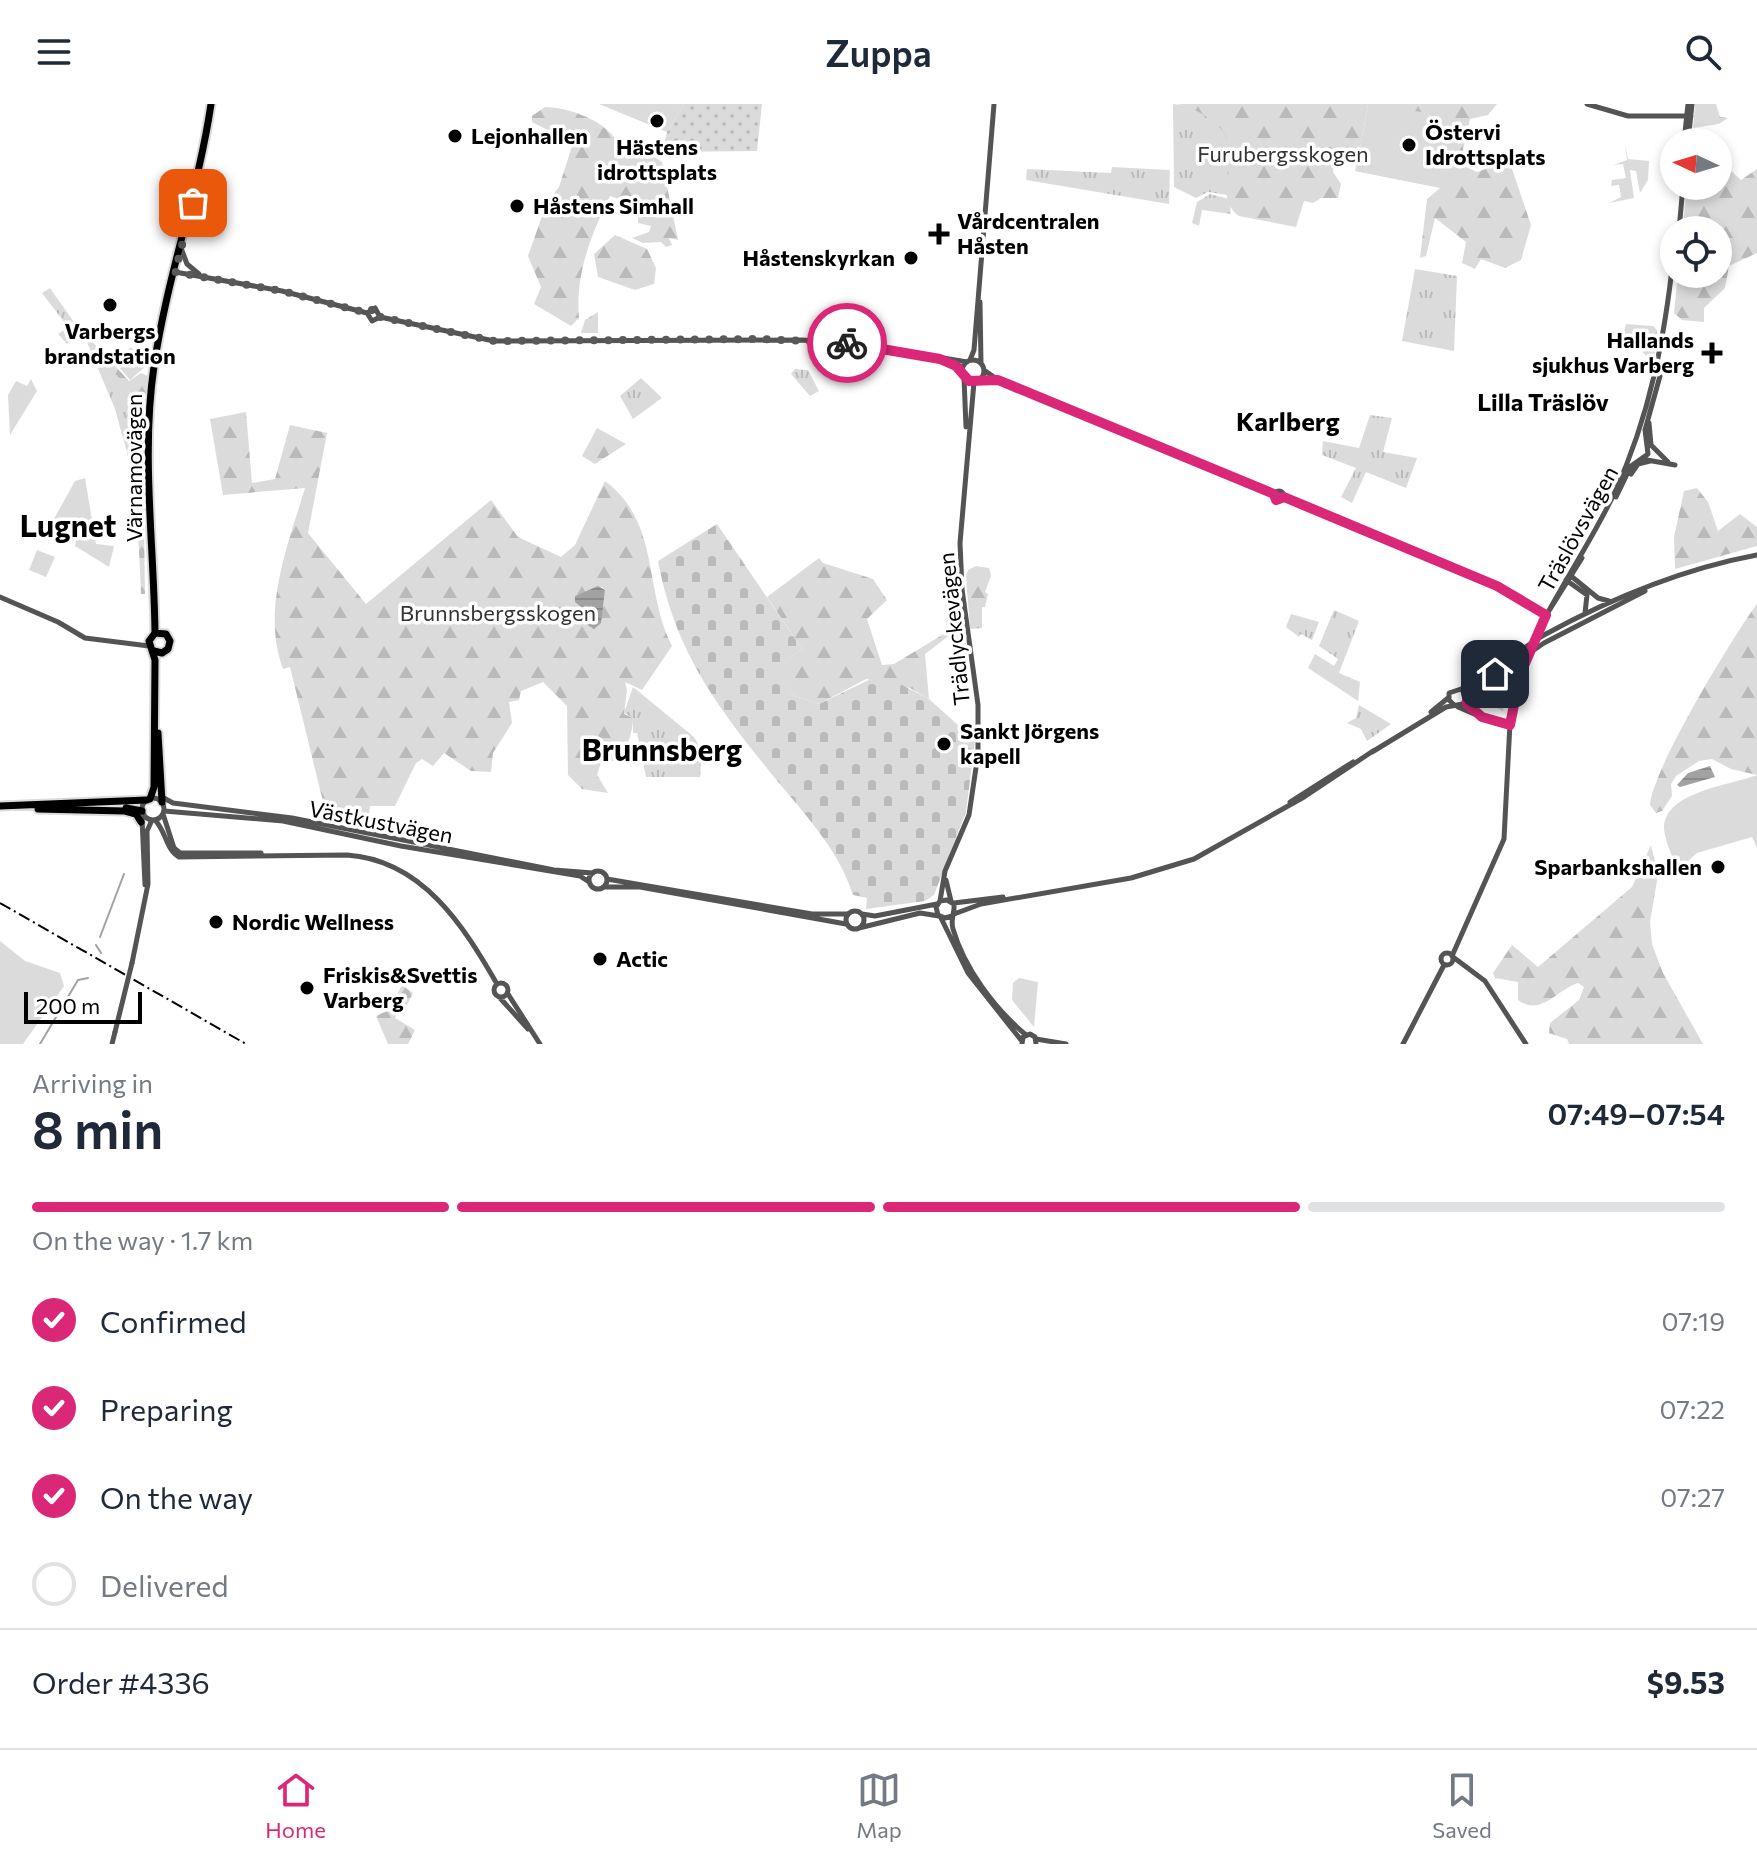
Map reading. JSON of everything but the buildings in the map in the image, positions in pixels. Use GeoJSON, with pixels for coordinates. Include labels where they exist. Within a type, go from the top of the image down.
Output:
{"type":"FeatureCollection","features":[{"type":"Feature","properties":{"kind":"main road","name":"Värnamovägen"},"geometry":{"type":"LineString","coordinates":[[152,649],[154,599],[149,416],[154,366],[211,104]]}},
{"type":"Feature","properties":{"kind":"main road","name":"Värnamovägen"},"geometry":{"type":"LineString","coordinates":[[154,599],[170,643],[165,652]]}},
{"type":"Feature","properties":{"kind":"main road"},"geometry":{"type":"LineString","coordinates":[[153,634],[164,633]]}},
{"type":"Feature","properties":{"kind":"main road"},"geometry":{"type":"LineString","coordinates":[[134,801],[147,797],[151,790],[154,764],[152,649],[165,652],[157,686],[163,805]]}},
{"type":"Feature","properties":{"kind":"main road"},"geometry":{"type":"LineString","coordinates":[[0,809],[149,800],[154,764]]}},
{"type":"Feature","properties":{"kind":"main road"},"geometry":{"type":"LineString","coordinates":[[0,809],[143,812]]}},
{"type":"Feature","properties":{"kind":"main road"},"geometry":{"type":"LineString","coordinates":[[108,809],[131,812],[141,822]]}},
{"type":"Feature","properties":{"kind":"street"},"geometry":{"type":"LineString","coordinates":[[976,381],[982,366],[977,340],[994,104]]}},
{"type":"Feature","properties":{"kind":"street"},"geometry":{"type":"LineString","coordinates":[[1587,104],[1628,116],[1689,116]]}},
{"type":"Feature","properties":{"kind":"street"},"geometry":{"type":"LineString","coordinates":[[1688,128],[1690,104]]}},
{"type":"Feature","properties":{"kind":"street"},"geometry":{"type":"LineString","coordinates":[[181,248],[187,264],[200,274]]}},
{"type":"Feature","properties":{"kind":"street"},"geometry":{"type":"LineString","coordinates":[[175,272],[200,274],[367,313],[372,321],[380,317],[494,341],[812,341],[880,347],[940,359],[968,361],[982,366],[998,380],[1274,494],[1281,491],[1284,497],[1497,586],[1546,615]]}},
{"type":"Feature","properties":{"kind":"street"},"geometry":{"type":"LineString","coordinates":[[963,375],[968,361],[980,277]]}},
{"type":"Feature","properties":{"kind":"street"},"geometry":{"type":"LineString","coordinates":[[1646,447],[1648,412],[1667,322],[1670,288]]}},
{"type":"Feature","properties":{"kind":"street"},"geometry":{"type":"LineString","coordinates":[[1632,451],[1648,412],[1667,335],[1672,288]]}},
{"type":"Feature","properties":{"kind":"street"},"geometry":{"type":"LineString","coordinates":[[940,359],[976,381],[998,380]]}},
{"type":"Feature","properties":{"kind":"street","name":"Trädlyckevägen"},"geometry":{"type":"LineString","coordinates":[[963,375],[967,440]]}},
{"type":"Feature","properties":{"kind":"street","name":"Trädlyckevägen"},"geometry":{"type":"LineString","coordinates":[[940,917],[939,902],[944,876],[972,804],[979,722],[960,562],[967,440],[976,381]]}},
{"type":"Feature","properties":{"kind":"street"},"geometry":{"type":"LineString","coordinates":[[1632,451],[1648,412]]}},
{"type":"Feature","properties":{"kind":"street"},"geometry":{"type":"LineString","coordinates":[[1648,412],[1649,441],[1668,462]]}},
{"type":"Feature","properties":{"kind":"street"},"geometry":{"type":"LineString","coordinates":[[1632,451],[1646,447]]}},
{"type":"Feature","properties":{"kind":"street"},"geometry":{"type":"LineString","coordinates":[[1632,451],[1641,459],[1675,465],[1646,447]]}},
{"type":"Feature","properties":{"kind":"street","name":"Träslövsvägen"},"geometry":{"type":"LineString","coordinates":[[1403,1044],[1449,959],[1492,871],[1504,839],[1510,725],[1524,663],[1546,615],[1631,466],[1646,457],[1646,447]]}},
{"type":"Feature","properties":{"kind":"street","name":"Träslövsvägen"},"geometry":{"type":"LineString","coordinates":[[1568,578],[1611,500],[1632,451]]}},
{"type":"Feature","properties":{"kind":"street"},"geometry":{"type":"LineString","coordinates":[[1619,491],[1638,464],[1650,461]]}},
{"type":"Feature","properties":{"kind":"street"},"geometry":{"type":"LineString","coordinates":[[1032,895],[939,902],[875,916],[855,910],[847,914],[812,914],[607,879],[601,872],[593,873],[589,882],[594,888],[640,887],[859,928],[920,913],[940,917],[953,915],[981,904],[1061,890],[1082,886],[1176,866],[1273,814],[1422,720],[1452,690],[1480,680],[1513,654],[1585,613],[1610,601],[1715,564],[1757,555]]}},
{"type":"Feature","properties":{"kind":"street"},"geometry":{"type":"LineString","coordinates":[[1568,578],[1598,598],[1610,601]]}},
{"type":"Feature","properties":{"kind":"street"},"geometry":{"type":"LineString","coordinates":[[1568,578],[1587,595],[1585,613]]}},
{"type":"Feature","properties":{"kind":"street"},"geometry":{"type":"LineString","coordinates":[[1422,720],[1455,706],[1523,656],[1652,586]]}},
{"type":"Feature","properties":{"kind":"street"},"geometry":{"type":"LineString","coordinates":[[0,597],[58,622],[85,638],[152,649]]}},
{"type":"Feature","properties":{"kind":"street"},"geometry":{"type":"LineString","coordinates":[[127,643],[153,634]]}},
{"type":"Feature","properties":{"kind":"street"},"geometry":{"type":"LineString","coordinates":[[1461,689],[1468,705],[1482,717]]}},
{"type":"Feature","properties":{"kind":"street"},"geometry":{"type":"LineString","coordinates":[[1448,697],[1455,706],[1510,725]]}},
{"type":"Feature","properties":{"kind":"street"},"geometry":{"type":"LineString","coordinates":[[146,898],[141,822],[149,800],[163,805]]}},
{"type":"Feature","properties":{"kind":"street","name":"Västkustvägen"},"geometry":{"type":"LineString","coordinates":[[163,805],[169,802],[292,818],[554,870],[593,873]]}},
{"type":"Feature","properties":{"kind":"street"},"geometry":{"type":"LineString","coordinates":[[112,1044],[146,898],[147,831],[163,805]]}},
{"type":"Feature","properties":{"kind":"street"},"geometry":{"type":"LineString","coordinates":[[163,805],[174,848],[180,853],[362,856],[398,867],[439,900],[500,984],[508,987],[508,994],[540,1044]]}},
{"type":"Feature","properties":{"kind":"street","name":"Västkustvägen"},"geometry":{"type":"LineString","coordinates":[[163,805],[283,821],[387,844],[580,876],[589,882]]}},
{"type":"Feature","properties":{"kind":"street"},"geometry":{"type":"LineString","coordinates":[[143,812],[167,834],[170,850],[179,857],[290,855]]}},
{"type":"Feature","properties":{"kind":"street","name":"Trädlyckevägen"},"geometry":{"type":"LineString","coordinates":[[952,859],[946,884],[953,915]]}},
{"type":"Feature","properties":{"kind":"street"},"geometry":{"type":"LineString","coordinates":[[603,887],[607,879]]}},
{"type":"Feature","properties":{"kind":"street"},"geometry":{"type":"LineString","coordinates":[[846,924],[847,914]]}},
{"type":"Feature","properties":{"kind":"street"},"geometry":{"type":"LineString","coordinates":[[859,928],[864,922],[862,914]]}},
{"type":"Feature","properties":{"kind":"street"},"geometry":{"type":"LineString","coordinates":[[953,915],[955,935],[972,970],[1023,1039]]}},
{"type":"Feature","properties":{"kind":"street"},"geometry":{"type":"LineString","coordinates":[[940,917],[968,973],[1023,1039],[1066,1044]]}},
{"type":"Feature","properties":{"kind":"street"},"geometry":{"type":"LineString","coordinates":[[1449,959],[1485,981],[1526,1044]]}},
{"type":"Feature","properties":{"kind":"street"},"geometry":{"type":"LineString","coordinates":[[500,984],[494,993],[531,1031]]}},
{"type":"Feature","properties":{"kind":"street"},"geometry":{"type":"LineString","coordinates":[[500,997],[508,994]]}},
{"type":"Feature","properties":{"kind":"green space","name":"Hästens idrottsplats"},"geometry":{"type":"Polygon","coordinates":[[[599,104],[684,104],[667,132],[599,104]]]}},
{"type":"Feature","properties":{"kind":"green space"},"geometry":{"type":"Polygon","coordinates":[[[684,104],[762,104],[757,151],[662,152],[667,132],[684,104]]]}},
{"type":"Feature","properties":{"kind":"green space"},"geometry":{"type":"Polygon","coordinates":[[[1173,104],[1202,113],[1226,133],[1233,152],[1227,195],[1208,192],[1196,198],[1174,187],[1173,104]]]}},
{"type":"Feature","properties":{"kind":"green space","name":"Furubergsskogen"},"geometry":{"type":"Polygon","coordinates":[[[1178,104],[1368,104],[1356,171],[1410,104],[1497,104],[1488,115],[1470,119],[1461,159],[1464,166],[1477,172],[1488,168],[1501,155],[1536,151],[1537,155],[1516,160],[1511,166],[1531,225],[1521,260],[1505,268],[1481,259],[1475,269],[1462,263],[1466,242],[1435,218],[1426,256],[1420,258],[1427,199],[1440,188],[1355,171],[1359,146],[1350,154],[1341,152],[1336,156],[1333,172],[1341,184],[1338,198],[1321,198],[1313,203],[1304,201],[1296,227],[1239,216],[1229,204],[1229,146],[1223,131],[1207,117],[1178,104]]]}},
{"type":"Feature","properties":{"kind":"green space","name":"Östervi Idrottsplats"},"geometry":{"type":"Polygon","coordinates":[[[1368,104],[1410,104],[1409,110],[1463,119],[1451,184],[1443,188],[1356,171],[1368,104]]]}},
{"type":"Feature","properties":{"kind":"green space"},"geometry":{"type":"Polygon","coordinates":[[[1695,104],[1716,104],[1720,117],[1728,118],[1719,124],[1693,128],[1695,104]]]}},
{"type":"Feature","properties":{"kind":"green space"},"geometry":{"type":"Polygon","coordinates":[[[545,107],[572,111],[600,124],[628,157],[651,155],[662,162],[678,240],[669,238],[672,245],[666,247],[661,242],[643,243],[632,238],[649,232],[651,226],[638,223],[638,213],[630,209],[628,202],[610,196],[586,255],[579,286],[579,318],[571,326],[534,304],[541,287],[528,256],[547,202],[559,187],[573,143],[532,122],[532,116],[545,107]]]}},
{"type":"Feature","properties":{"kind":"green space"},"geometry":{"type":"Polygon","coordinates":[[[1203,119],[1226,138],[1215,150],[1192,130],[1203,119]]]}},
{"type":"Feature","properties":{"kind":"green space"},"geometry":{"type":"Polygon","coordinates":[[[1625,143],[1628,159],[1649,161],[1648,180],[1640,193],[1636,171],[1630,170],[1634,198],[1609,203],[1621,197],[1619,185],[1611,186],[1612,180],[1626,178],[1623,164],[1613,165],[1627,160],[1625,143]]]}},
{"type":"Feature","properties":{"kind":"green space"},"geometry":{"type":"Polygon","coordinates":[[[1112,167],[1170,170],[1169,204],[1026,180],[1027,169],[1111,173],[1112,167]]]}},
{"type":"Feature","properties":{"kind":"green space"},"geometry":{"type":"Polygon","coordinates":[[[1757,169],[1757,253],[1732,265],[1732,216],[1684,216],[1685,200],[1732,200],[1732,172],[1741,180],[1757,169]]]}},
{"type":"Feature","properties":{"kind":"green space"},"geometry":{"type":"Polygon","coordinates":[[[1210,194],[1229,199],[1231,214],[1202,210],[1199,226],[1192,223],[1197,202],[1210,194]]]}},
{"type":"Feature","properties":{"kind":"green space"},"geometry":{"type":"Polygon","coordinates":[[[615,235],[647,249],[656,268],[654,284],[635,290],[598,277],[594,254],[615,235]]]}},
{"type":"Feature","properties":{"kind":"green space"},"geometry":{"type":"Polygon","coordinates":[[[1415,269],[1457,276],[1454,351],[1402,341],[1415,269]]]}},
{"type":"Feature","properties":{"kind":"green space"},"geometry":{"type":"Polygon","coordinates":[[[50,288],[76,325],[86,333],[67,344],[58,334],[68,327],[42,293],[50,288]]]}},
{"type":"Feature","properties":{"kind":"green space"},"geometry":{"type":"Polygon","coordinates":[[[1677,288],[1725,288],[1704,308],[1704,322],[1682,320],[1674,313],[1677,288]]]}},
{"type":"Feature","properties":{"kind":"green space"},"geometry":{"type":"Polygon","coordinates":[[[598,312],[598,333],[581,333],[585,320],[598,312]]]}},
{"type":"Feature","properties":{"kind":"green space"},"geometry":{"type":"Polygon","coordinates":[[[1626,324],[1653,326],[1657,330],[1654,364],[1631,340],[1622,339],[1626,324]]]}},
{"type":"Feature","properties":{"kind":"green space"},"geometry":{"type":"Polygon","coordinates":[[[90,339],[129,381],[141,373],[148,376],[143,451],[145,594],[141,594],[130,389],[89,347],[86,340],[90,339]]]}},
{"type":"Feature","properties":{"kind":"green space"},"geometry":{"type":"Polygon","coordinates":[[[89,347],[130,388],[130,463],[115,409],[89,347]]]}},
{"type":"Feature","properties":{"kind":"green space"},"geometry":{"type":"Polygon","coordinates":[[[131,347],[147,365],[130,380],[114,361],[131,347]]]}},
{"type":"Feature","properties":{"kind":"green space"},"geometry":{"type":"Polygon","coordinates":[[[795,369],[808,370],[819,391],[810,396],[791,374],[795,369]]]}},
{"type":"Feature","properties":{"kind":"green space"},"geometry":{"type":"Polygon","coordinates":[[[641,378],[662,398],[633,419],[620,396],[641,378]]]}},
{"type":"Feature","properties":{"kind":"green space"},"geometry":{"type":"Polygon","coordinates":[[[31,379],[37,391],[10,435],[8,395],[16,381],[27,386],[31,379]]]}},
{"type":"Feature","properties":{"kind":"green space","name":"Brunnsbergsskogen"},"geometry":{"type":"Polygon","coordinates":[[[246,412],[252,483],[275,479],[290,425],[327,433],[308,533],[366,604],[491,500],[518,537],[561,557],[575,545],[605,481],[623,498],[635,516],[649,558],[663,624],[672,646],[642,690],[625,682],[624,714],[633,718],[633,724],[623,760],[601,762],[597,775],[608,793],[582,789],[568,775],[567,706],[543,682],[521,691],[519,700],[509,702],[512,723],[493,753],[491,772],[471,771],[444,753],[433,766],[422,759],[416,763],[395,806],[370,806],[368,826],[327,818],[290,667],[283,669],[277,647],[275,624],[279,578],[305,488],[223,495],[210,419],[246,412]],[[602,587],[575,596],[586,617],[600,623],[605,590],[602,587]]]}},
{"type":"Feature","properties":{"kind":"green space"},"geometry":{"type":"Polygon","coordinates":[[[1370,415],[1392,418],[1383,452],[1417,458],[1406,488],[1366,472],[1352,503],[1341,497],[1356,468],[1322,455],[1323,441],[1359,448],[1370,415]]]}},
{"type":"Feature","properties":{"kind":"green space"},"geometry":{"type":"Polygon","coordinates":[[[597,428],[626,444],[595,464],[582,456],[597,428]]]}},
{"type":"Feature","properties":{"kind":"green space"},"geometry":{"type":"Polygon","coordinates":[[[85,478],[96,544],[114,546],[109,567],[75,546],[76,541],[45,535],[75,481],[85,478]]]}},
{"type":"Feature","properties":{"kind":"green space"},"geometry":{"type":"Polygon","coordinates":[[[1697,488],[1708,502],[1718,531],[1740,514],[1757,527],[1757,546],[1675,569],[1674,537],[1684,491],[1697,488]]]}},
{"type":"Feature","properties":{"kind":"green space"},"geometry":{"type":"Polygon","coordinates":[[[717,524],[802,649],[772,671],[795,696],[819,704],[881,674],[929,699],[958,725],[976,732],[966,812],[934,895],[925,901],[866,909],[867,898],[853,895],[840,864],[822,836],[738,731],[688,653],[676,625],[658,561],[717,524]]]}},
{"type":"Feature","properties":{"kind":"green space"},"geometry":{"type":"Polygon","coordinates":[[[37,550],[55,557],[46,577],[29,570],[37,550]]]}},
{"type":"Feature","properties":{"kind":"green space"},"geometry":{"type":"Polygon","coordinates":[[[819,558],[823,563],[873,579],[887,600],[867,619],[882,665],[894,664],[947,632],[945,599],[957,597],[966,645],[963,648],[950,635],[925,654],[929,699],[910,688],[866,679],[819,704],[795,696],[771,671],[802,649],[767,597],[819,558]]]}},
{"type":"Feature","properties":{"kind":"green space"},"geometry":{"type":"Polygon","coordinates":[[[976,566],[989,568],[991,576],[985,592],[988,594],[985,607],[982,607],[982,628],[970,629],[966,576],[968,570],[976,566]]]}},
{"type":"Feature","properties":{"kind":"green space"},"geometry":{"type":"Polygon","coordinates":[[[1757,604],[1757,775],[1731,769],[1712,759],[1699,761],[1676,776],[1671,784],[1672,796],[1662,811],[1656,813],[1650,805],[1654,788],[1678,734],[1757,604]]]}},
{"type":"Feature","properties":{"kind":"green space"},"geometry":{"type":"Polygon","coordinates":[[[1334,610],[1359,621],[1339,673],[1360,682],[1358,701],[1308,668],[1315,654],[1334,666],[1338,659],[1319,646],[1334,610]]]}},
{"type":"Feature","properties":{"kind":"green space"},"geometry":{"type":"Polygon","coordinates":[[[1291,614],[1319,622],[1312,640],[1301,634],[1299,637],[1286,627],[1291,614]]]}},
{"type":"Feature","properties":{"kind":"green space"},"geometry":{"type":"Polygon","coordinates":[[[1327,632],[1348,641],[1344,651],[1338,649],[1333,654],[1321,646],[1327,632]]]}},
{"type":"Feature","properties":{"kind":"green space"},"geometry":{"type":"Polygon","coordinates":[[[1492,679],[1500,691],[1508,690],[1503,711],[1476,697],[1476,692],[1492,679]]]}},
{"type":"Feature","properties":{"kind":"green space"},"geometry":{"type":"Polygon","coordinates":[[[633,687],[694,737],[702,751],[700,777],[646,777],[637,733],[633,733],[633,718],[624,713],[633,687]]]}},
{"type":"Feature","properties":{"kind":"green space"},"geometry":{"type":"Polygon","coordinates":[[[1359,705],[1391,724],[1367,741],[1361,729],[1347,723],[1356,718],[1359,705]]]}},
{"type":"Feature","properties":{"kind":"green space"},"geometry":{"type":"Polygon","coordinates":[[[1757,775],[1757,848],[1752,837],[1697,853],[1687,862],[1675,866],[1664,829],[1667,816],[1674,806],[1700,792],[1757,775]]]}},
{"type":"Feature","properties":{"kind":"green space"},"geometry":{"type":"Polygon","coordinates":[[[1651,845],[1658,875],[1650,922],[1652,944],[1663,973],[1703,1044],[1569,1044],[1567,1039],[1549,1033],[1550,1023],[1579,1000],[1584,987],[1578,983],[1542,1004],[1526,1004],[1518,1000],[1518,982],[1495,978],[1493,973],[1512,945],[1538,967],[1632,887],[1651,845]]]}},
{"type":"Feature","properties":{"kind":"green space"},"geometry":{"type":"Polygon","coordinates":[[[0,941],[25,961],[60,973],[64,986],[23,1044],[0,1044],[0,941]]]}},
{"type":"Feature","properties":{"kind":"green space"},"geometry":{"type":"Polygon","coordinates":[[[1019,978],[1038,982],[1034,1027],[1012,1000],[1013,983],[1019,978]]]}},
{"type":"Feature","properties":{"kind":"green space"},"geometry":{"type":"Polygon","coordinates":[[[402,985],[413,993],[407,1005],[401,1003],[395,1018],[415,1030],[408,1044],[388,1044],[376,1016],[389,1010],[402,985]]]}},
{"type":"Feature","properties":{"kind":"shaded area"},"geometry":{"type":"Polygon","coordinates":[[[598,586],[605,590],[601,623],[594,629],[586,624],[575,596],[598,586]]]}},
{"type":"Feature","properties":{"kind":"shaded area"},"geometry":{"type":"Polygon","coordinates":[[[1710,766],[1715,777],[1680,787],[1677,785],[1688,773],[1710,766]]]}},
{"type":"Feature","properties":{"kind":"waterway"},"geometry":{"type":"LineString","coordinates":[[100,937],[124,874]]}},
{"type":"Feature","properties":{"kind":"waterway"},"geometry":{"type":"LineString","coordinates":[[96,945],[101,953]]}},
{"type":"Feature","properties":{"kind":"waterway"},"geometry":{"type":"LineString","coordinates":[[40,1044],[78,980],[88,978]]}},
{"type":"Feature","properties":{"kind":"railway"},"geometry":{"type":"LineString","coordinates":[[0,903],[246,1044]]}},
{"type":"Feature","properties":{"kind":"way so far"},"geometry":{"type":"LineString","coordinates":[[193,203],[175,272],[200,274],[282,291],[367,313],[375,308],[380,311],[380,317],[459,336],[503,342],[761,339],[847,343]]}},
{"type":"Feature","properties":{"kind":"place","name":"Hästens idrottsplats"},"geometry":{"type":"Point","coordinates":[657,121]}},
{"type":"Feature","properties":{"kind":"place","name":"Lejonhallen"},"geometry":{"type":"Point","coordinates":[455,136]}},
{"type":"Feature","properties":{"kind":"place","name":"Östervi Idrottsplats"},"geometry":{"type":"Point","coordinates":[1409,145]}},
{"type":"Feature","properties":{"kind":"place","name":"Håstens Simhall"},"geometry":{"type":"Point","coordinates":[517,206]}},
{"type":"Feature","properties":{"kind":"place","name":"Vårdcentralen Håsten"},"geometry":{"type":"Point","coordinates":[939,234]}},
{"type":"Feature","properties":{"kind":"place","name":"Håstenskyrkan"},"geometry":{"type":"Point","coordinates":[911,258]}},
{"type":"Feature","properties":{"kind":"place","name":"Varbergs brandstation"},"geometry":{"type":"Point","coordinates":[110,305]}},
{"type":"Feature","properties":{"kind":"place","name":"Hallands sjukhus Varberg"},"geometry":{"type":"Point","coordinates":[1712,353]}},
{"type":"Feature","properties":{"kind":"place","name":"Sankt Jörgens kapell"},"geometry":{"type":"Point","coordinates":[944,744]}},
{"type":"Feature","properties":{"kind":"place","name":"Sparbankshallen"},"geometry":{"type":"Point","coordinates":[1718,867]}},
{"type":"Feature","properties":{"kind":"place","name":"Nordic Wellness"},"geometry":{"type":"Point","coordinates":[216,922]}},
{"type":"Feature","properties":{"kind":"place","name":"Actic"},"geometry":{"type":"Point","coordinates":[600,959]}},
{"type":"Feature","properties":{"kind":"place","name":"Friskis&Svettis Varberg"},"geometry":{"type":"Point","coordinates":[307,988]}},
{"type":"Feature","properties":{"kind":"district","name":"Lilla Träslöv"},"geometry":{"type":"Point","coordinates":[1543,403]}},
{"type":"Feature","properties":{"kind":"district","name":"Karlberg"},"geometry":{"type":"Point","coordinates":[1288,422]}},
{"type":"Feature","properties":{"kind":"district","name":"Lugnet"},"geometry":{"type":"Point","coordinates":[68,527]}},
{"type":"Feature","properties":{"kind":"district","name":"Brunnsberg"},"geometry":{"type":"Point","coordinates":[662,751]}},
{"type":"Feature","properties":{"kind":"route"},"geometry":{"type":"LineString","coordinates":[[847,343],[940,359],[956,366],[969,381],[998,380],[1274,494],[1276,500],[1284,497],[1505,590],[1546,615],[1520,675],[1510,725],[1482,717],[1467,704],[1467,696],[1495,674]]}}]}
